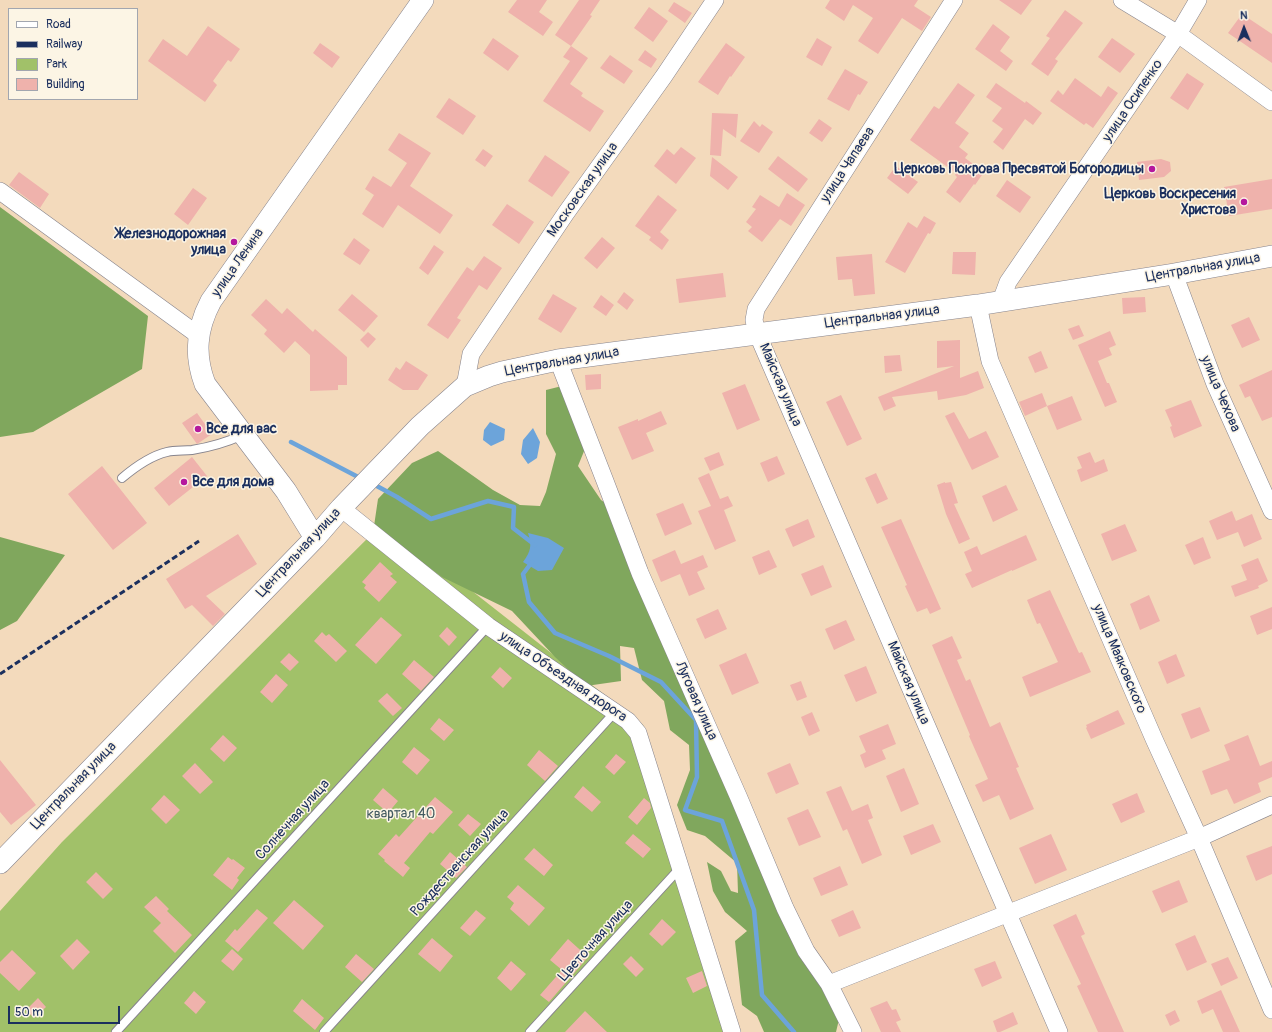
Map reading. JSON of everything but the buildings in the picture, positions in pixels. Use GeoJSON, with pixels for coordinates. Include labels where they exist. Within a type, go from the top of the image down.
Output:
{"type":"FeatureCollection","features":[{"type":"Feature","properties":{"kind":"street","name":"улица Ленина"},"geometry":{"type":"LineString","coordinates":[[315,538],[286,491],[205,384],[199,365],[198,336],[203,316],[211,301],[423,0]]}},
{"type":"Feature","properties":{"kind":"street","name":"Московская улица"},"geometry":{"type":"LineString","coordinates":[[465,386],[471,354],[566,213],[664,76],[715,0]]}},
{"type":"Feature","properties":{"kind":"street","name":"улица Чапаева"},"geometry":{"type":"LineString","coordinates":[[757,333],[754,320],[756,309],[954,0]]}},
{"type":"Feature","properties":{"kind":"street"},"geometry":{"type":"LineString","coordinates":[[1122,0],[1178,34],[1272,102]]}},
{"type":"Feature","properties":{"kind":"street","name":"улица Осипенко"},"geometry":{"type":"LineString","coordinates":[[1002,301],[1008,282],[1178,34],[1198,0]]}},
{"type":"Feature","properties":{"kind":"street"},"geometry":{"type":"LineString","coordinates":[[0,191],[198,336]]}},
{"type":"Feature","properties":{"kind":"street","name":"Центральная улица"},"geometry":{"type":"LineString","coordinates":[[0,863],[315,538],[341,508],[420,426],[465,386],[502,372],[558,360],[978,305],[1174,274],[1272,256]]}},
{"type":"Feature","properties":{"kind":"street","name":"улица Чехова"},"geometry":{"type":"LineString","coordinates":[[1174,274],[1215,384],[1272,511]]}},
{"type":"Feature","properties":{"kind":"street","name":"улица Маяковского"},"geometry":{"type":"LineString","coordinates":[[978,305],[990,361],[1154,739],[1199,838],[1272,1010]]}},
{"type":"Feature","properties":{"kind":"street","name":"Майская улица"},"geometry":{"type":"LineString","coordinates":[[757,333],[1059,1032]]}},
{"type":"Feature","properties":{"kind":"street","name":"Луговая улица"},"geometry":{"type":"LineString","coordinates":[[558,360],[640,574],[739,798],[785,908],[806,951],[829,984],[853,1032]]}},
{"type":"Feature","properties":{"kind":"street","name":"улица Объездная дорога"},"geometry":{"type":"LineString","coordinates":[[341,508],[488,626],[628,721],[638,733],[732,1032]]}},
{"type":"Feature","properties":{"kind":"street"},"geometry":{"type":"LineString","coordinates":[[829,984],[1199,838],[1272,805]]}},
{"type":"Feature","properties":{"kind":"lane"},"geometry":{"type":"LineString","coordinates":[[122,478],[139,464],[157,455],[167,452],[225,444],[244,435]]}},
{"type":"Feature","properties":{"kind":"lane","name":"Солнечная улица"},"geometry":{"type":"LineString","coordinates":[[116,1032],[488,626]]}},
{"type":"Feature","properties":{"kind":"lane","name":"Рождественская улица"},"geometry":{"type":"LineString","coordinates":[[324,1032],[615,712]]}},
{"type":"Feature","properties":{"kind":"lane","name":"Цветочная улица"},"geometry":{"type":"LineString","coordinates":[[530,1032],[681,867]]}},
{"type":"Feature","properties":{"kind":"green space"},"geometry":{"type":"Polygon","coordinates":[[[0,207],[148,316],[142,369],[33,432],[0,437],[0,207]]]}},
{"type":"Feature","properties":{"kind":"green space"},"geometry":{"type":"Polygon","coordinates":[[[574,383],[591,434],[578,466],[601,500],[624,516],[735,803],[841,1011],[836,1032],[764,1032],[757,1016],[742,1005],[735,941],[747,931],[725,912],[713,891],[707,862],[721,871],[731,891],[738,893],[737,863],[705,836],[687,830],[677,805],[690,770],[689,745],[670,730],[664,701],[642,680],[634,648],[620,646],[621,681],[586,686],[555,657],[512,611],[442,577],[374,526],[378,499],[412,463],[438,451],[493,490],[520,505],[540,506],[546,492],[556,454],[546,434],[546,390],[574,383]]]}},
{"type":"Feature","properties":{"kind":"green space","name":"квартал 40"},"geometry":{"type":"Polygon","coordinates":[[[384,522],[643,725],[709,944],[738,1032],[0,1032],[0,911],[62,842],[384,522]]]}},
{"type":"Feature","properties":{"kind":"green space"},"geometry":{"type":"Polygon","coordinates":[[[0,537],[65,555],[17,621],[0,630],[0,537]]]}},
{"type":"Feature","properties":{"kind":"water"},"geometry":{"type":"Polygon","coordinates":[[[490,422],[505,429],[504,440],[491,446],[483,440],[484,430],[490,422]]]}},
{"type":"Feature","properties":{"kind":"water"},"geometry":{"type":"Polygon","coordinates":[[[533,428],[540,442],[537,458],[528,464],[521,454],[523,440],[533,428]]]}},
{"type":"Feature","properties":{"kind":"water"},"geometry":{"type":"Polygon","coordinates":[[[528,533],[548,538],[564,548],[552,570],[538,571],[523,562],[528,555],[530,548],[528,533]]]}},
{"type":"Feature","properties":{"kind":"waterway"},"geometry":{"type":"LineString","coordinates":[[291,442],[360,478]]}},
{"type":"Feature","properties":{"kind":"waterway"},"geometry":{"type":"LineString","coordinates":[[375,485],[431,519],[488,501],[514,507],[513,528],[535,545]]}},
{"type":"Feature","properties":{"kind":"waterway"},"geometry":{"type":"LineString","coordinates":[[532,562],[523,574],[529,602],[555,633],[609,656],[661,682],[696,720],[697,777],[685,810],[722,821],[754,910],[762,995],[794,1032]]}},
{"type":"Feature","properties":{"kind":"railway"},"geometry":{"type":"LineString","coordinates":[[0,674],[199,541]]}},
{"type":"Feature","properties":{"kind":"place","name":"Церковь Покрова Пресвятой Богородицы"},"geometry":{"type":"Point","coordinates":[1152,169]}},
{"type":"Feature","properties":{"kind":"place","name":"Церковь Воскресения Христова"},"geometry":{"type":"Point","coordinates":[1244,202]}},
{"type":"Feature","properties":{"kind":"place","name":"Железнодорожная улица"},"geometry":{"type":"Point","coordinates":[234,242]}},
{"type":"Feature","properties":{"kind":"place","name":"Все для вас"},"geometry":{"type":"Point","coordinates":[198,429]}},
{"type":"Feature","properties":{"kind":"place","name":"Все для дома"},"geometry":{"type":"Point","coordinates":[184,482]}}]}
